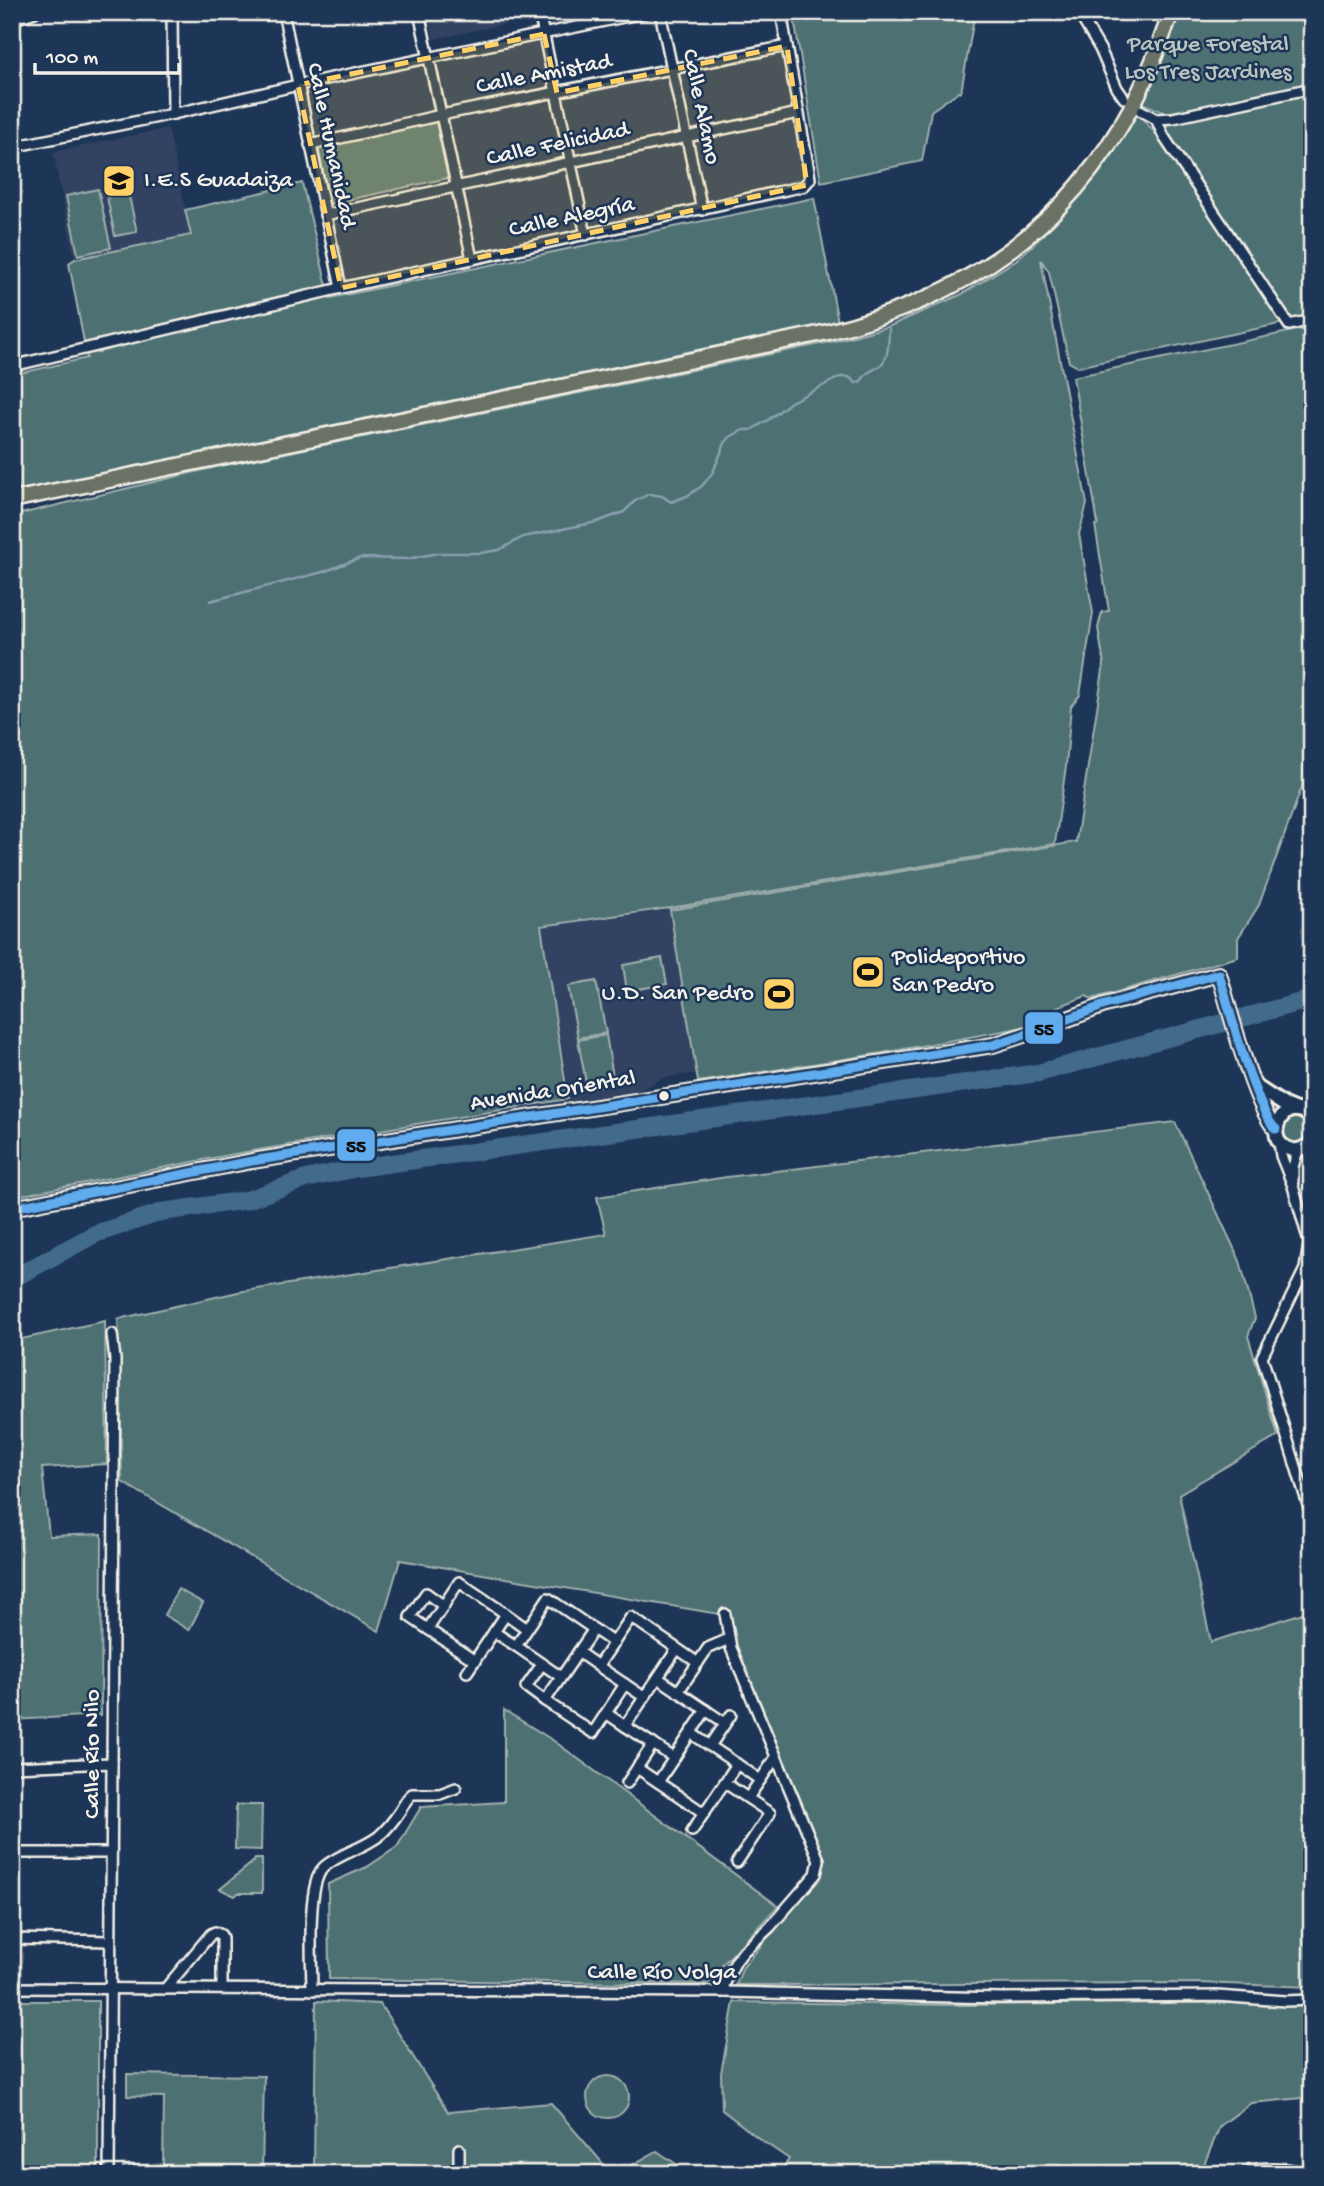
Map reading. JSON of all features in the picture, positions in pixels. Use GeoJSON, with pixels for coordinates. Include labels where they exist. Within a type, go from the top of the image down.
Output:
{"type":"FeatureCollection","features":[{"type":"Feature","properties":{"kind":"main road"},"geometry":{"type":"LineString","coordinates":[[12,500],[828,332],[908,307],[957,284],[1006,254],[1032,233],[1070,194],[1111,142],[1133,104],[1171,12]]}},
{"type":"Feature","properties":{"kind":"street"},"geometry":{"type":"LineString","coordinates":[[12,20],[36,12]]}},
{"type":"Feature","properties":{"kind":"street"},"geometry":{"type":"LineString","coordinates":[[172,12],[173,114]]}},
{"type":"Feature","properties":{"kind":"street","name":"Calle Humanidad"},"geometry":{"type":"LineString","coordinates":[[283,12],[341,288]]}},
{"type":"Feature","properties":{"kind":"street"},"geometry":{"type":"LineString","coordinates":[[419,12],[472,259]]}},
{"type":"Feature","properties":{"kind":"street"},"geometry":{"type":"LineString","coordinates":[[539,12],[586,235]]}},
{"type":"Feature","properties":{"kind":"street"},"geometry":{"type":"LineString","coordinates":[[12,147],[648,12]]}},
{"type":"Feature","properties":{"kind":"street","name":"Calle Alamo"},"geometry":{"type":"LineString","coordinates":[[660,12],[702,210]]}},
{"type":"Feature","properties":{"kind":"street"},"geometry":{"type":"LineString","coordinates":[[781,12],[798,113]]}},
{"type":"Feature","properties":{"kind":"street"},"geometry":{"type":"LineString","coordinates":[[1078,12],[1124,98]]}},
{"type":"Feature","properties":{"kind":"street","name":"Calle Amistad"},"geometry":{"type":"LineString","coordinates":[[310,145],[441,115],[787,46]]}},
{"type":"Feature","properties":{"kind":"street"},"geometry":{"type":"LineString","coordinates":[[1156,119],[1173,118],[1312,88]]}},
{"type":"Feature","properties":{"kind":"street"},"geometry":{"type":"LineString","coordinates":[[1140,110],[1156,119],[1173,151],[1289,325],[1312,320]]}},
{"type":"Feature","properties":{"kind":"street","name":"Calle Felicidad"},"geometry":{"type":"LineString","coordinates":[[325,215],[798,113]]}},
{"type":"Feature","properties":{"kind":"street","name":"Calle Alegría"},"geometry":{"type":"LineString","coordinates":[[12,366],[341,288],[801,187],[809,182],[809,171],[798,113]]}},
{"type":"Feature","properties":{"kind":"street","name":"Avenida Oriental"},"geometry":{"type":"LineString","coordinates":[[12,1208],[252,1161],[993,1045],[1105,1005],[1219,974],[1254,1085]]}},
{"type":"Feature","properties":{"kind":"street"},"geometry":{"type":"LineString","coordinates":[[1254,1085],[1312,1119]]}},
{"type":"Feature","properties":{"kind":"street"},"geometry":{"type":"LineString","coordinates":[[1254,1085],[1270,1124],[1287,1148],[1307,1146]]}},
{"type":"Feature","properties":{"kind":"street"},"geometry":{"type":"LineString","coordinates":[[1298,1111],[1283,1115],[1277,1135],[1310,1248],[1308,1272],[1262,1357],[1312,1518]]}},
{"type":"Feature","properties":{"kind":"street"},"geometry":{"type":"LineString","coordinates":[[1293,1186],[1293,1167],[1307,1146]]}},
{"type":"Feature","properties":{"kind":"street","name":"Calle Río Nilo"},"geometry":{"type":"LineString","coordinates":[[109,2174],[116,1359],[112,1334]]}},
{"type":"Feature","properties":{"kind":"street"},"geometry":{"type":"LineString","coordinates":[[428,1629],[459,1582],[527,1629]]}},
{"type":"Feature","properties":{"kind":"street"},"geometry":{"type":"LineString","coordinates":[[443,1606],[426,1593],[410,1617],[475,1661]]}},
{"type":"Feature","properties":{"kind":"street"},"geometry":{"type":"LineString","coordinates":[[516,1646],[548,1598],[614,1643]]}},
{"type":"Feature","properties":{"kind":"street"},"geometry":{"type":"LineString","coordinates":[[467,1672],[506,1614]]}},
{"type":"Feature","properties":{"kind":"street"},"geometry":{"type":"LineString","coordinates":[[725,1614],[731,1648],[819,1860],[816,1874],[736,1961],[724,1985],[725,1992]]}},
{"type":"Feature","properties":{"kind":"street"},"geometry":{"type":"LineString","coordinates":[[598,1666],[631,1617],[698,1663]]}},
{"type":"Feature","properties":{"kind":"street"},"geometry":{"type":"LineString","coordinates":[[545,1701],[594,1629]]}},
{"type":"Feature","properties":{"kind":"street"},"geometry":{"type":"LineString","coordinates":[[494,1632],[561,1677]]}},
{"type":"Feature","properties":{"kind":"street"},"geometry":{"type":"LineString","coordinates":[[678,1692],[708,1648],[729,1639]]}},
{"type":"Feature","properties":{"kind":"street"},"geometry":{"type":"LineString","coordinates":[[625,1726],[677,1649]]}},
{"type":"Feature","properties":{"kind":"street"},"geometry":{"type":"LineString","coordinates":[[578,1652],[644,1698]]}},
{"type":"Feature","properties":{"kind":"street"},"geometry":{"type":"LineString","coordinates":[[542,1664],[526,1687],[593,1733],[625,1684]]}},
{"type":"Feature","properties":{"kind":"street"},"geometry":{"type":"LineString","coordinates":[[658,1678],[706,1710],[728,1719],[710,1746]]}},
{"type":"Feature","properties":{"kind":"street"},"geometry":{"type":"LineString","coordinates":[[658,1782],[706,1710]]}},
{"type":"Feature","properties":{"kind":"street"},"geometry":{"type":"LineString","coordinates":[[606,1713],[674,1758]]}},
{"type":"Feature","properties":{"kind":"street"},"geometry":{"type":"LineString","coordinates":[[691,1733],[760,1780]]}},
{"type":"Feature","properties":{"kind":"street"},"geometry":{"type":"LineString","coordinates":[[627,1783],[653,1744]]}},
{"type":"Feature","properties":{"kind":"street"},"geometry":{"type":"LineString","coordinates":[[748,1798],[776,1757]]}},
{"type":"Feature","properties":{"kind":"street"},"geometry":{"type":"LineString","coordinates":[[12,1767],[112,1763]]}},
{"type":"Feature","properties":{"kind":"street"},"geometry":{"type":"LineString","coordinates":[[692,1831],[737,1764]]}},
{"type":"Feature","properties":{"kind":"street"},"geometry":{"type":"LineString","coordinates":[[637,1768],[704,1813]]}},
{"type":"Feature","properties":{"kind":"street"},"geometry":{"type":"LineString","coordinates":[[725,1783],[770,1813],[737,1862]]}},
{"type":"Feature","properties":{"kind":"street"},"geometry":{"type":"LineString","coordinates":[[312,1990],[313,1906],[318,1874],[331,1862],[380,1835],[412,1794],[440,1794],[456,1788]]}},
{"type":"Feature","properties":{"kind":"street"},"geometry":{"type":"LineString","coordinates":[[12,1853],[111,1853]]}},
{"type":"Feature","properties":{"kind":"street"},"geometry":{"type":"LineString","coordinates":[[165,1989],[215,1932],[221,1935],[222,1939],[222,1989]]}},
{"type":"Feature","properties":{"kind":"street"},"geometry":{"type":"LineString","coordinates":[[12,1939],[110,1941]]}},
{"type":"Feature","properties":{"kind":"street","name":"Calle Río Volga"},"geometry":{"type":"LineString","coordinates":[[12,1988],[725,1992],[1002,1998],[1217,1996],[1285,2001],[1312,2000]]}},
{"type":"Feature","properties":{"kind":"street"},"geometry":{"type":"LineString","coordinates":[[459,2149],[459,2174]]}},
{"type":"Feature","properties":{"kind":"street"},"geometry":{"type":"LineString","coordinates":[[1246,2174],[1248,2170],[1269,2166],[1311,2174]]}},
{"type":"Feature","properties":{"kind":"highlighted area"},"geometry":{"type":"Polygon","coordinates":[[[544,34],[557,93],[787,46],[807,185],[341,288],[298,85],[544,34]]]}},
{"type":"Feature","properties":{"kind":"shaded area"},"geometry":{"type":"Polygon","coordinates":[[[428,12],[525,12],[520,21],[434,39],[428,12]]]}},
{"type":"Feature","properties":{"kind":"shaded area","name":"I.E.S Guadaiza"},"geometry":{"type":"Polygon","coordinates":[[[168,128],[191,235],[75,259],[53,152],[168,128]]]}},
{"type":"Feature","properties":{"kind":"shaded area"},"geometry":{"type":"Polygon","coordinates":[[[670,910],[697,1073],[662,1078],[639,1091],[571,1103],[541,927],[670,910]]]}},
{"type":"Feature","properties":{"kind":"green space"},"geometry":{"type":"Polygon","coordinates":[[[793,12],[975,12],[961,92],[931,111],[922,161],[821,182],[793,12]]]}},
{"type":"Feature","properties":{"kind":"green space","name":"Parque Forestal Los Tres Jardines"},"geometry":{"type":"Polygon","coordinates":[[[1176,12],[1312,12],[1312,86],[1166,113],[1139,102],[1176,12]]]}},
{"type":"Feature","properties":{"kind":"green space"},"geometry":{"type":"Polygon","coordinates":[[[1312,93],[1312,317],[1078,367],[1069,362],[1049,272],[1041,260],[1087,504],[1079,534],[1093,613],[1080,695],[1071,706],[1055,844],[670,908],[541,926],[568,1099],[234,1154],[12,1197],[12,516],[216,467],[835,341],[890,326],[962,294],[1016,260],[1034,244],[1109,158],[1138,114],[1156,134],[1165,122],[1312,93]]]}},
{"type":"Feature","properties":{"kind":"green space"},"geometry":{"type":"Polygon","coordinates":[[[436,122],[448,178],[330,204],[318,148],[436,122]]]}},
{"type":"Feature","properties":{"kind":"green space"},"geometry":{"type":"Polygon","coordinates":[[[302,183],[330,298],[814,198],[838,322],[21,490],[12,484],[12,375],[87,358],[69,263],[75,259],[191,235],[185,210],[302,183]]]}},
{"type":"Feature","properties":{"kind":"green space"},"geometry":{"type":"Polygon","coordinates":[[[98,189],[111,248],[78,255],[66,196],[98,189]]]}},
{"type":"Feature","properties":{"kind":"green space"},"geometry":{"type":"Polygon","coordinates":[[[128,192],[137,232],[115,236],[107,197],[128,192]]]}},
{"type":"Feature","properties":{"kind":"green space"},"geometry":{"type":"Polygon","coordinates":[[[1312,327],[1312,759],[1259,905],[1238,938],[1238,957],[1092,999],[1086,996],[1057,1007],[1056,1012],[1036,1025],[698,1082],[670,910],[1076,842],[1104,664],[1098,628],[1102,612],[1109,611],[1095,525],[1098,524],[1073,377],[1312,327]]]}},
{"type":"Feature","properties":{"kind":"green space"},"geometry":{"type":"Polygon","coordinates":[[[662,958],[667,984],[627,991],[623,965],[662,958]]]}},
{"type":"Feature","properties":{"kind":"green space"},"geometry":{"type":"Polygon","coordinates":[[[596,981],[606,1033],[578,1038],[568,986],[596,981]]]}},
{"type":"Feature","properties":{"kind":"green space"},"geometry":{"type":"Polygon","coordinates":[[[606,1035],[614,1083],[587,1088],[578,1040],[606,1035]]]}},
{"type":"Feature","properties":{"kind":"green space"},"geometry":{"type":"Polygon","coordinates":[[[1295,1116],[1305,1120],[1309,1130],[1305,1140],[1295,1144],[1285,1140],[1281,1130],[1285,1120],[1295,1116]]]}},
{"type":"Feature","properties":{"kind":"green space"},"geometry":{"type":"Polygon","coordinates":[[[1175,1122],[1240,1261],[1255,1318],[1248,1336],[1278,1436],[1179,1494],[1211,1642],[1312,1610],[1312,1987],[1198,1983],[736,1985],[743,1967],[823,1871],[825,1860],[735,1642],[731,1616],[400,1560],[379,1631],[122,1482],[118,1319],[238,1292],[606,1234],[597,1197],[727,1177],[1175,1122]]]}},
{"type":"Feature","properties":{"kind":"green space"},"geometry":{"type":"Polygon","coordinates":[[[105,1321],[107,1464],[42,1468],[49,1536],[102,1534],[101,1715],[12,1720],[12,1341],[105,1321]]]}},
{"type":"Feature","properties":{"kind":"green space"},"geometry":{"type":"Polygon","coordinates":[[[178,1589],[203,1603],[189,1630],[164,1615],[178,1589]]]}},
{"type":"Feature","properties":{"kind":"green space"},"geometry":{"type":"Polygon","coordinates":[[[504,1710],[554,1741],[778,1906],[723,1964],[715,1979],[707,1984],[329,1979],[328,1884],[367,1867],[397,1847],[421,1807],[504,1802],[504,1710]]]}},
{"type":"Feature","properties":{"kind":"green space"},"geometry":{"type":"Polygon","coordinates":[[[236,1805],[262,1805],[261,1850],[235,1849],[236,1805]]]}},
{"type":"Feature","properties":{"kind":"green space"},"geometry":{"type":"Polygon","coordinates":[[[262,1859],[262,1893],[238,1893],[235,1896],[220,1889],[254,1861],[262,1859]]]}},
{"type":"Feature","properties":{"kind":"green space"},"geometry":{"type":"Polygon","coordinates":[[[12,2001],[98,2001],[98,2174],[12,2174],[12,2001]]]}},
{"type":"Feature","properties":{"kind":"green space"},"geometry":{"type":"Polygon","coordinates":[[[316,2001],[380,2004],[448,2112],[551,2103],[612,2174],[314,2174],[316,2001]]]}},
{"type":"Feature","properties":{"kind":"green space"},"geometry":{"type":"Polygon","coordinates":[[[734,2002],[960,2005],[1312,2002],[1312,2097],[1251,2103],[1220,2126],[1200,2174],[779,2174],[789,2159],[722,2110],[721,2073],[734,2002]]]}},
{"type":"Feature","properties":{"kind":"green space"},"geometry":{"type":"Polygon","coordinates":[[[127,2074],[264,2076],[262,2174],[123,2174],[123,2166],[163,2166],[164,2097],[127,2096],[127,2074]]]}},
{"type":"Feature","properties":{"kind":"green space"},"geometry":{"type":"Polygon","coordinates":[[[608,2076],[623,2082],[629,2097],[623,2112],[608,2118],[593,2112],[587,2097],[593,2082],[608,2076]]]}},
{"type":"Feature","properties":{"kind":"green space"},"geometry":{"type":"Polygon","coordinates":[[[657,2151],[691,2174],[616,2174],[657,2151]]]}},
{"type":"Feature","properties":{"kind":"waterway"},"geometry":{"type":"LineString","coordinates":[[210,601],[323,572],[360,558],[407,559],[438,553],[481,553],[499,550],[523,537],[597,522],[624,512],[635,501],[649,494],[662,496],[671,502],[687,496],[702,486],[713,472],[730,437],[743,430],[751,430],[791,402],[840,377],[849,377],[856,383],[882,364],[888,350],[889,329]]}},
{"type":"Feature","properties":{"kind":"waterway"},"geometry":{"type":"LineString","coordinates":[[12,1279],[95,1234],[162,1212],[247,1200],[306,1179],[357,1168],[1038,1073],[1312,999]]}},
{"type":"Feature","properties":{"kind":"transit line","name":"55"},"geometry":{"type":"LineString","coordinates":[[12,1208],[252,1161],[993,1045],[1105,1005],[1219,974],[1260,1102],[1276,1129]]}},
{"type":"Feature","properties":{"kind":"place","name":"I.E.S Guadaiza"},"geometry":{"type":"Point","coordinates":[119,181]}},
{"type":"Feature","properties":{"kind":"place","name":"Polideportivo San Pedro"},"geometry":{"type":"Point","coordinates":[868,972]}},
{"type":"Feature","properties":{"kind":"place","name":"U.D. San Pedro"},"geometry":{"type":"Point","coordinates":[779,994]}}]}
